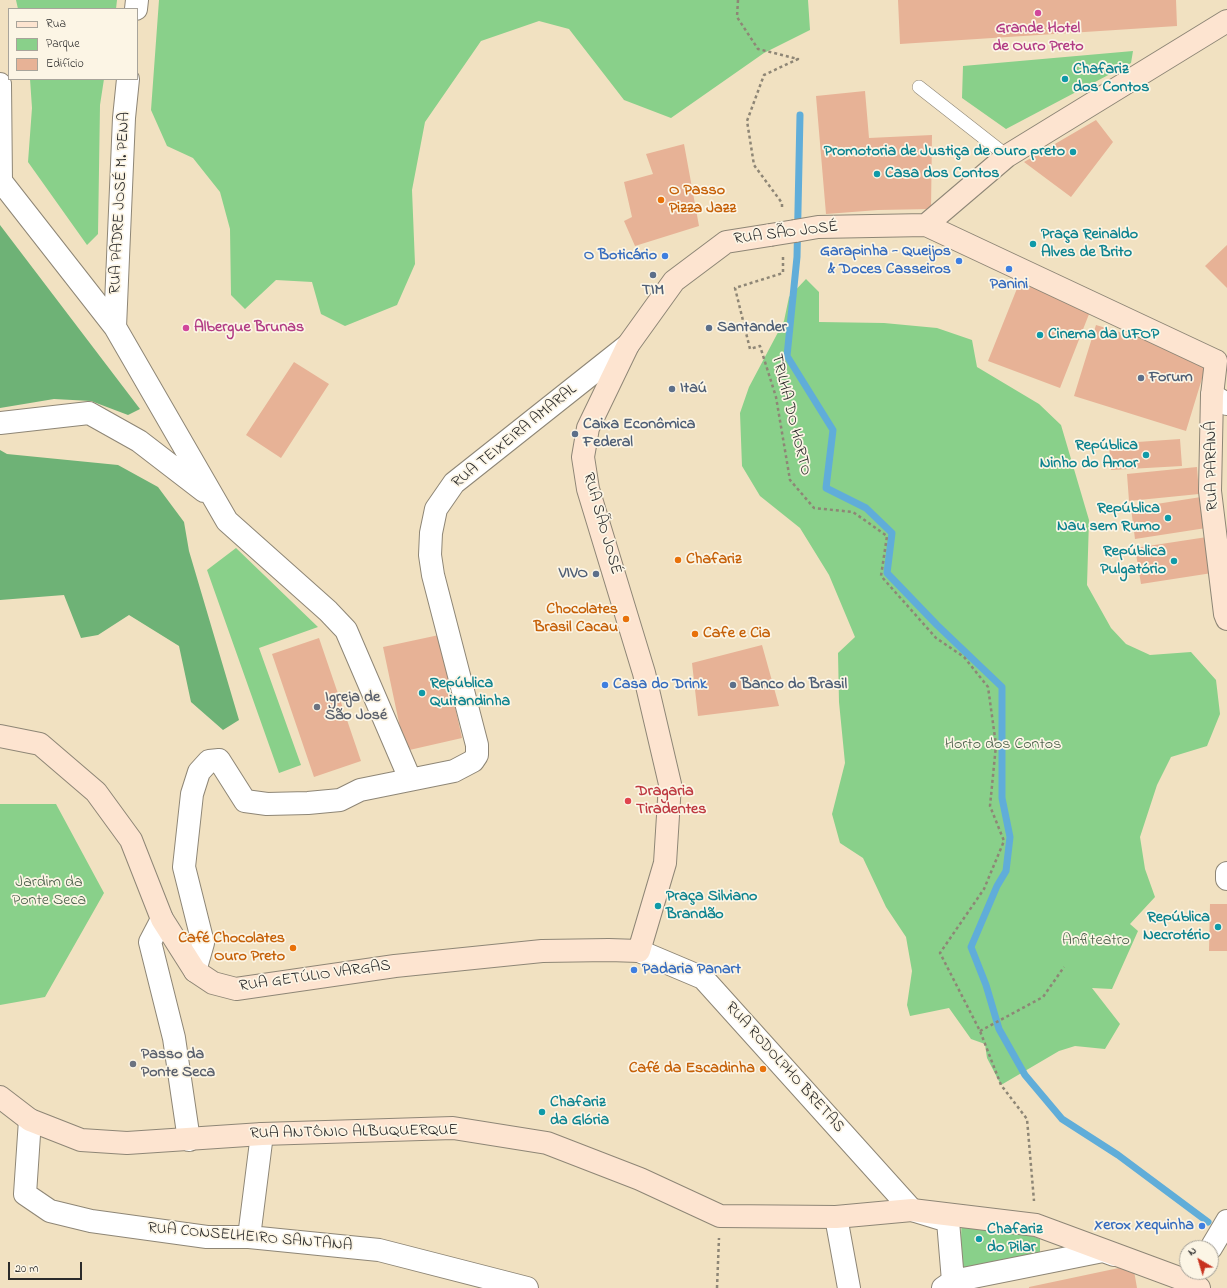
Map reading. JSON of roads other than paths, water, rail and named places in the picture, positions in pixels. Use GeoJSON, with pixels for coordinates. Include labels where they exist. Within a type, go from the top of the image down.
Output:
{"type":"FeatureCollection","features":[{"type":"Feature","properties":{"kind":"street"},"geometry":{"type":"LineString","coordinates":[[1222,357],[926,226],[1007,156],[1227,21]]}},
{"type":"Feature","properties":{"kind":"street","name":"RUA PADRE JOSÉ M. PENA"},"geometry":{"type":"LineString","coordinates":[[115,327],[124,118],[128,80]]}},
{"type":"Feature","properties":{"kind":"street"},"geometry":{"type":"LineString","coordinates":[[0,84],[1,181],[115,327],[227,521],[328,611],[346,630],[410,779],[360,790],[340,800],[308,803],[257,803],[245,801],[219,760],[209,761],[199,772],[192,794],[184,867],[203,943],[195,971]]}},
{"type":"Feature","properties":{"kind":"street","name":"RUA SÃO JOSÉ"},"geometry":{"type":"LineString","coordinates":[[639,951],[665,863],[670,784],[644,673],[588,489],[583,457],[588,428],[628,345],[674,281],[726,242],[814,228],[926,226]]}},
{"type":"Feature","properties":{"kind":"street","name":"RUA TEIXEIRA AMARAL"},"geometry":{"type":"LineString","coordinates":[[410,779],[454,771],[465,766],[477,755],[476,745],[433,575],[430,555],[431,533],[436,509],[454,483],[628,345]]}},
{"type":"Feature","properties":{"kind":"street","name":"RUA PARANÁ"},"geometry":{"type":"LineString","coordinates":[[1222,357],[1210,491],[1227,620]]}},
{"type":"Feature","properties":{"kind":"street"},"geometry":{"type":"LineString","coordinates":[[0,423],[89,413],[139,441],[212,497]]}},
{"type":"Feature","properties":{"kind":"street","name":"RUA GETÚLIO VARGAS"},"geometry":{"type":"LineString","coordinates":[[0,736],[40,744],[96,792],[131,840],[162,919],[195,971],[213,983],[236,989],[394,966],[542,951],[639,951]]}},
{"type":"Feature","properties":{"kind":"street"},"geometry":{"type":"LineString","coordinates":[[1227,873],[1227,879]]}},
{"type":"Feature","properties":{"kind":"street"},"geometry":{"type":"LineString","coordinates":[[162,919],[150,942],[174,1038],[189,1140]]}},
{"type":"Feature","properties":{"kind":"street","name":"RUA RODOLPHO BRETAS"},"geometry":{"type":"LineString","coordinates":[[639,951],[703,978],[912,1210]]}},
{"type":"Feature","properties":{"kind":"street","name":"RUA ANTÔNIO ALBUQUERQUE"},"geometry":{"type":"LineString","coordinates":[[0,1097],[30,1120],[81,1140],[127,1143],[262,1134],[453,1128],[547,1143],[640,1179],[720,1216],[836,1217],[912,1210],[1036,1225],[1120,1257],[1193,1282]]}},
{"type":"Feature","properties":{"kind":"street","name":"RUA CONSELHEIRO SANTANA"},"geometry":{"type":"LineString","coordinates":[[30,1120],[25,1194],[50,1211],[91,1221],[207,1237],[249,1237],[379,1250],[527,1288]]}},
{"type":"Feature","properties":{"kind":"street"},"geometry":{"type":"LineString","coordinates":[[249,1237],[262,1134]]}},
{"type":"Feature","properties":{"kind":"street"},"geometry":{"type":"LineString","coordinates":[[912,1210],[948,1221],[948,1284],[1103,1251],[1120,1257]]}},
{"type":"Feature","properties":{"kind":"street"},"geometry":{"type":"LineString","coordinates":[[836,1217],[849,1288]]}},
{"type":"Feature","properties":{"kind":"street"},"geometry":{"type":"LineString","coordinates":[[1216,1240],[1227,1221]]}},
{"type":"Feature","properties":{"kind":"lane"},"geometry":{"type":"LineString","coordinates":[[919,87],[1007,156]]}},
{"type":"Feature","properties":{"kind":"waterway"},"geometry":{"type":"LineString","coordinates":[[800,115],[797,257],[787,356],[833,430],[826,488],[866,508],[892,533],[887,573],[937,625],[1002,687],[1002,798],[1010,837],[1006,871],[997,886],[971,947],[986,985],[999,1029],[1025,1075],[1062,1119],[1118,1155],[1208,1222]]}},
{"type":"Feature","properties":{"kind":"place","name":"Grande Hotel de Ouro Preto"},"geometry":{"type":"Point","coordinates":[1038,13]}},
{"type":"Feature","properties":{"kind":"place","name":"Chafariz dos Contos"},"geometry":{"type":"Point","coordinates":[1065,79]}},
{"type":"Feature","properties":{"kind":"place","name":"Promotoria de Justiça de Ouro preto"},"geometry":{"type":"Point","coordinates":[1073,152]}},
{"type":"Feature","properties":{"kind":"place","name":"Casa dos Contos"},"geometry":{"type":"Point","coordinates":[877,174]}},
{"type":"Feature","properties":{"kind":"place","name":"O Passo Pizza Jazz"},"geometry":{"type":"Point","coordinates":[661,200]}},
{"type":"Feature","properties":{"kind":"place","name":"Praça Reinaldo Alves de Brito"},"geometry":{"type":"Point","coordinates":[1033,244]}},
{"type":"Feature","properties":{"kind":"place","name":"O Boticário"},"geometry":{"type":"Point","coordinates":[665,256]}},
{"type":"Feature","properties":{"kind":"place","name":"Garapinha - Queijos & Doces Casseiros"},"geometry":{"type":"Point","coordinates":[959,261]}},
{"type":"Feature","properties":{"kind":"place","name":"Panini"},"geometry":{"type":"Point","coordinates":[1009,269]}},
{"type":"Feature","properties":{"kind":"place","name":"TIM"},"geometry":{"type":"Point","coordinates":[653,275]}},
{"type":"Feature","properties":{"kind":"place","name":"Albergue Brunas"},"geometry":{"type":"Point","coordinates":[186,328]}},
{"type":"Feature","properties":{"kind":"place","name":"Santander"},"geometry":{"type":"Point","coordinates":[709,328]}},
{"type":"Feature","properties":{"kind":"place","name":"Cinema da UFOP"},"geometry":{"type":"Point","coordinates":[1040,335]}},
{"type":"Feature","properties":{"kind":"place","name":"Forum"},"geometry":{"type":"Point","coordinates":[1141,378]}},
{"type":"Feature","properties":{"kind":"place","name":"Itaú"},"geometry":{"type":"Point","coordinates":[672,389]}},
{"type":"Feature","properties":{"kind":"place","name":"Caixa Econômica Federal"},"geometry":{"type":"Point","coordinates":[575,434]}},
{"type":"Feature","properties":{"kind":"place","name":"República Ninho do Amor"},"geometry":{"type":"Point","coordinates":[1146,455]}},
{"type":"Feature","properties":{"kind":"place","name":"República Nau sem Rumo"},"geometry":{"type":"Point","coordinates":[1168,518]}},
{"type":"Feature","properties":{"kind":"place","name":"Chafariz"},"geometry":{"type":"Point","coordinates":[678,560]}},
{"type":"Feature","properties":{"kind":"place","name":"República Pulgatório"},"geometry":{"type":"Point","coordinates":[1174,561]}},
{"type":"Feature","properties":{"kind":"place","name":"VIVO"},"geometry":{"type":"Point","coordinates":[596,574]}},
{"type":"Feature","properties":{"kind":"place","name":"Chocolates Brasil Cacau"},"geometry":{"type":"Point","coordinates":[626,619]}},
{"type":"Feature","properties":{"kind":"place","name":"Cafe e Cia"},"geometry":{"type":"Point","coordinates":[695,634]}},
{"type":"Feature","properties":{"kind":"place","name":"Casa do Drink"},"geometry":{"type":"Point","coordinates":[605,685]}},
{"type":"Feature","properties":{"kind":"place","name":"Banco do Brasil"},"geometry":{"type":"Point","coordinates":[733,685]}},
{"type":"Feature","properties":{"kind":"place","name":"República Quitandinha"},"geometry":{"type":"Point","coordinates":[422,693]}},
{"type":"Feature","properties":{"kind":"place","name":"Igreja de São José"},"geometry":{"type":"Point","coordinates":[317,707]}},
{"type":"Feature","properties":{"kind":"place","name":"Dragaria Tiradentes"},"geometry":{"type":"Point","coordinates":[628,801]}},
{"type":"Feature","properties":{"kind":"place","name":"Praça Silviano Brandão"},"geometry":{"type":"Point","coordinates":[658,906]}},
{"type":"Feature","properties":{"kind":"place","name":"República Necrotério"},"geometry":{"type":"Point","coordinates":[1218,927]}},
{"type":"Feature","properties":{"kind":"place","name":"Café Chocolates Ouro Preto"},"geometry":{"type":"Point","coordinates":[293,948]}},
{"type":"Feature","properties":{"kind":"place","name":"Padaria Panart"},"geometry":{"type":"Point","coordinates":[634,970]}},
{"type":"Feature","properties":{"kind":"place","name":"Passo da Ponte Seca"},"geometry":{"type":"Point","coordinates":[133,1064]}},
{"type":"Feature","properties":{"kind":"place","name":"Café da Escadinha"},"geometry":{"type":"Point","coordinates":[763,1069]}},
{"type":"Feature","properties":{"kind":"place","name":"Chafariz da Glória"},"geometry":{"type":"Point","coordinates":[542,1112]}},
{"type":"Feature","properties":{"kind":"place","name":"Xerox Xequinha"},"geometry":{"type":"Point","coordinates":[1202,1226]}},
{"type":"Feature","properties":{"kind":"place","name":"Chafariz do Pilar"},"geometry":{"type":"Point","coordinates":[979,1239]}},
{"type":"Feature","properties":{"kind":"park label","name":"Horto dos Contos"},"geometry":{"type":"Point","coordinates":[1003,745]}},
{"type":"Feature","properties":{"kind":"park label","name":"Jardim da Ponte Seca"},"geometry":{"type":"Point","coordinates":[49,892]}},
{"type":"Feature","properties":{"kind":"park label","name":"Anfiteatro"},"geometry":{"type":"Point","coordinates":[1096,941]}}]}
